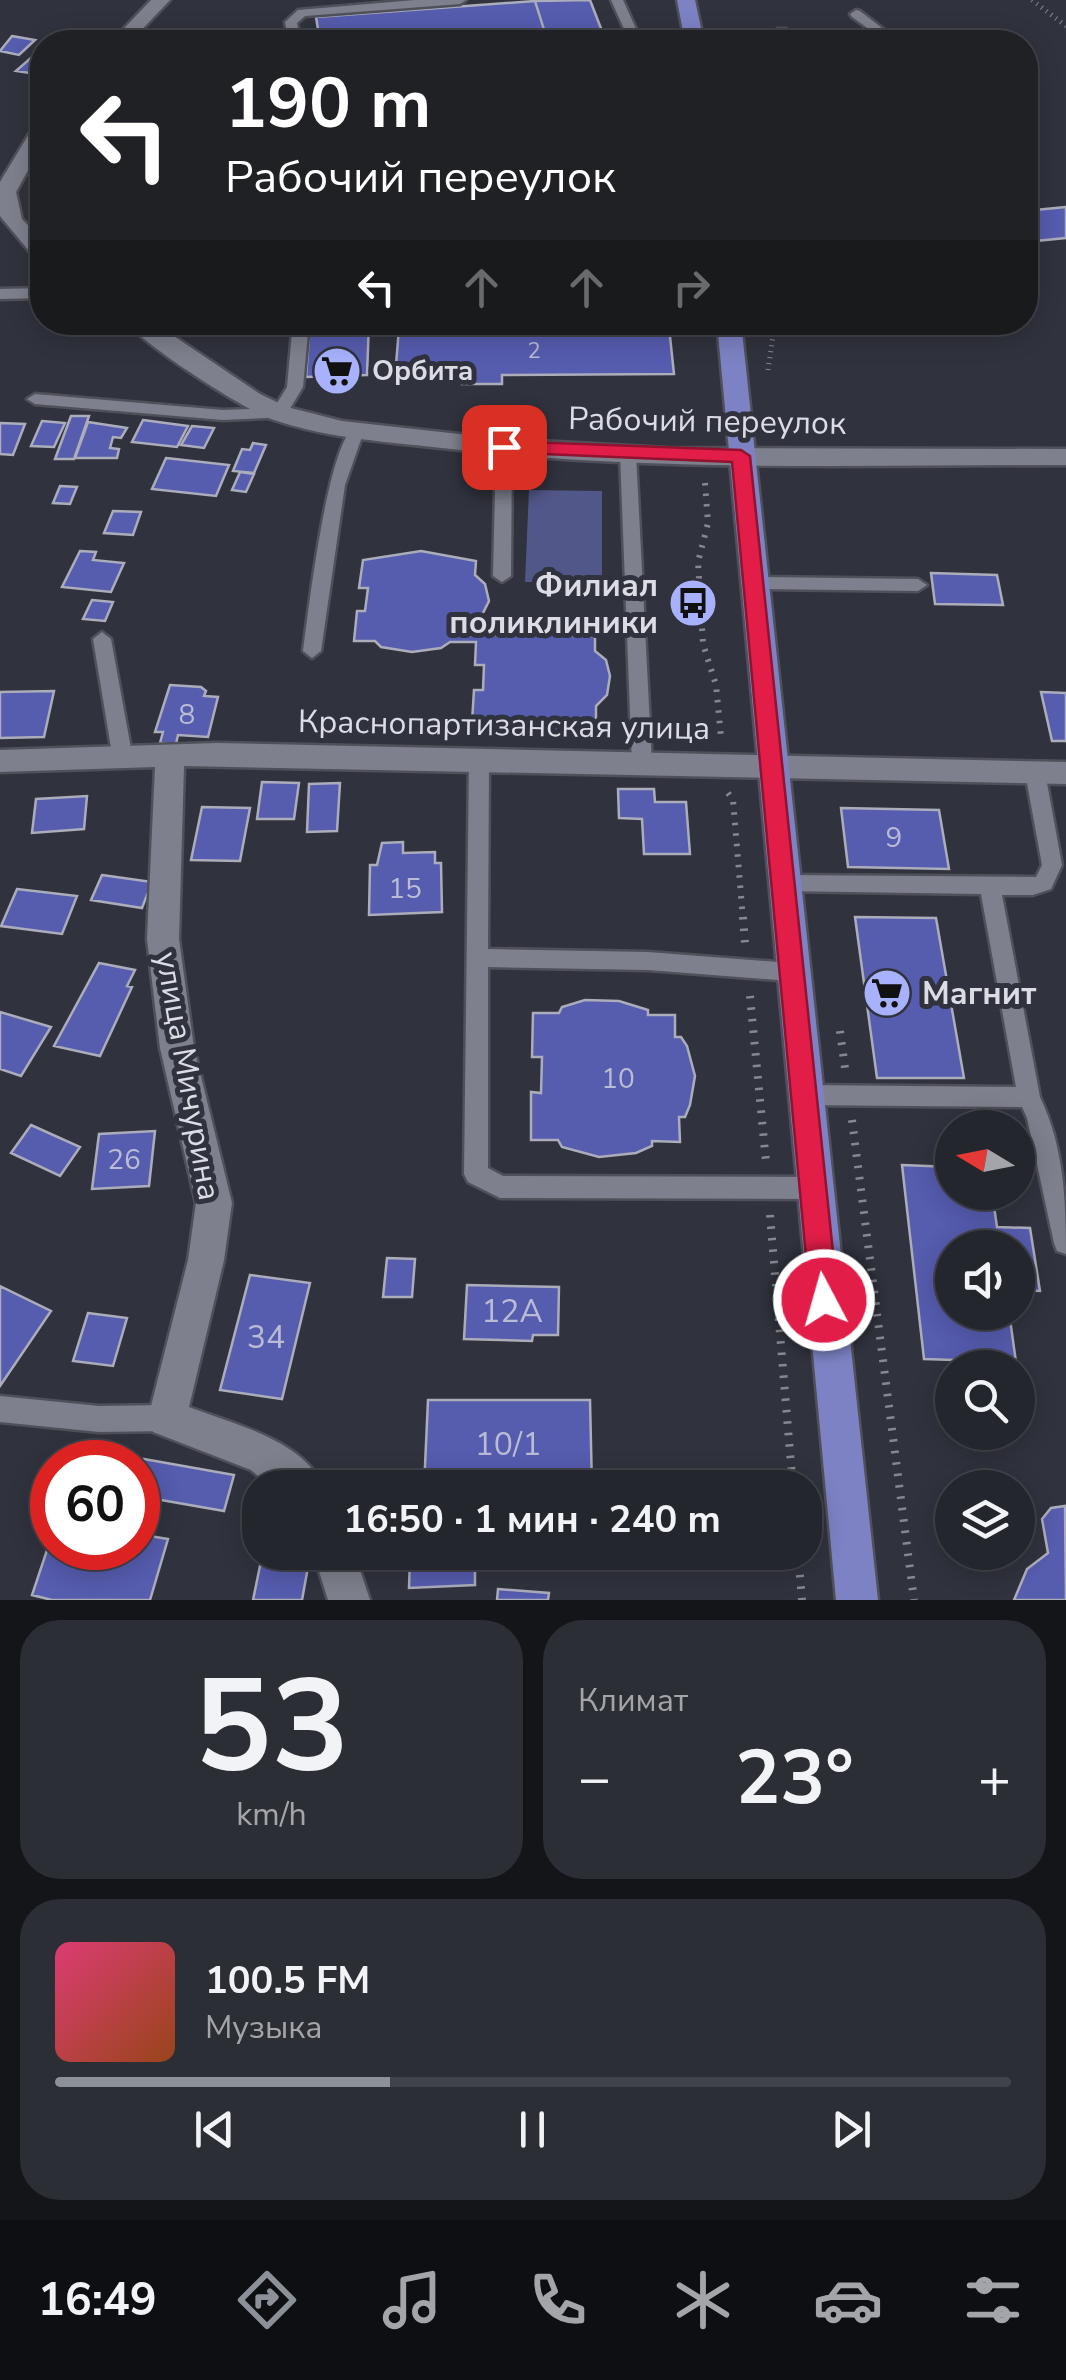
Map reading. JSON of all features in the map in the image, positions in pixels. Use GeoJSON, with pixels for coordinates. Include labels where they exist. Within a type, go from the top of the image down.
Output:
{"type":"FeatureCollection","features":[{"type":"Feature","properties":{"kind":"main road"},"geometry":{"type":"LineString","coordinates":[[730,335],[802,1094],[857,1600]]}},
{"type":"Feature","properties":{"kind":"street"},"geometry":{"type":"LineString","coordinates":[[132,30],[162,0]]}},
{"type":"Feature","properties":{"kind":"street"},"geometry":{"type":"LineString","coordinates":[[30,148],[4,192],[12,222],[30,240]]}},
{"type":"Feature","properties":{"kind":"street","name":"Рабочий переулок"},"geometry":{"type":"LineString","coordinates":[[155,335],[192,362],[280,413],[356,431],[504,447],[628,454],[1066,457]]}},
{"type":"Feature","properties":{"kind":"street","name":"Краснопартизанская улица"},"geometry":{"type":"LineString","coordinates":[[0,761],[170,754],[1066,773]]}},
{"type":"Feature","properties":{"kind":"street","name":"улица Мичурина"},"geometry":{"type":"LineString","coordinates":[[167,1418],[206,1260],[214,1204],[177,1048],[163,938],[170,754]]}},
{"type":"Feature","properties":{"kind":"street"},"geometry":{"type":"LineString","coordinates":[[167,1418],[264,1456],[282,1470]]}},
{"type":"Feature","properties":{"kind":"street"},"geometry":{"type":"LineString","coordinates":[[339,1570],[349,1600]]}},
{"type":"Feature","properties":{"kind":"lane"},"geometry":{"type":"LineString","coordinates":[[293,30],[291,22],[302,13],[460,0]]}},
{"type":"Feature","properties":{"kind":"lane"},"geometry":{"type":"LineString","coordinates":[[618,0],[631,30]]}},
{"type":"Feature","properties":{"kind":"lane"},"geometry":{"type":"LineString","coordinates":[[856,14],[878,30]]}},
{"type":"Feature","properties":{"kind":"lane"},"geometry":{"type":"LineString","coordinates":[[0,294],[30,293]]}},
{"type":"Feature","properties":{"kind":"lane"},"geometry":{"type":"LineString","coordinates":[[35,400],[223,415],[280,413],[294,388],[300,335]]}},
{"type":"Feature","properties":{"kind":"lane"},"geometry":{"type":"LineString","coordinates":[[312,651],[337,485],[356,431]]}},
{"type":"Feature","properties":{"kind":"lane"},"geometry":{"type":"LineString","coordinates":[[502,576],[504,447]]}},
{"type":"Feature","properties":{"kind":"lane"},"geometry":{"type":"LineString","coordinates":[[628,454],[642,764]]}},
{"type":"Feature","properties":{"kind":"lane"},"geometry":{"type":"LineString","coordinates":[[752,583],[918,585]]}},
{"type":"Feature","properties":{"kind":"lane"},"geometry":{"type":"LineString","coordinates":[[102,638],[122,754]]}},
{"type":"Feature","properties":{"kind":"lane"},"geometry":{"type":"LineString","coordinates":[[479,762],[476,1174],[500,1187],[812,1188]]}},
{"type":"Feature","properties":{"kind":"lane"},"geometry":{"type":"LineString","coordinates":[[782,883],[1032,888],[1050,876],[1052,864],[1035,772]]}},
{"type":"Feature","properties":{"kind":"lane"},"geometry":{"type":"LineString","coordinates":[[990,886],[1029,1097],[1039,1118],[1066,1243]]}},
{"type":"Feature","properties":{"kind":"lane"},"geometry":{"type":"LineString","coordinates":[[478,958],[648,961],[790,972]]}},
{"type":"Feature","properties":{"kind":"lane"},"geometry":{"type":"LineString","coordinates":[[802,1094],[1029,1097]]}},
{"type":"Feature","properties":{"kind":"lane"},"geometry":{"type":"LineString","coordinates":[[0,1410],[99,1419],[167,1418]]}},
{"type":"Feature","properties":{"kind":"path"},"geometry":{"type":"LineString","coordinates":[[1032,0],[1066,26]]}},
{"type":"Feature","properties":{"kind":"path"},"geometry":{"type":"LineString","coordinates":[[686,456],[686,480],[704,480],[708,522],[698,562],[703,644],[716,685],[724,786],[733,800],[792,1470]]}},
{"type":"Feature","properties":{"kind":"path"},"geometry":{"type":"LineString","coordinates":[[838,1018],[914,1600]]}},
{"type":"Feature","properties":{"kind":"path"},"geometry":{"type":"LineString","coordinates":[[800,1570],[802,1600]]}},
{"type":"Feature","properties":{"kind":"shaded area"},"geometry":{"type":"Polygon","coordinates":[[[529,490],[602,491],[602,584],[525,582],[529,490]]]}},
{"type":"Feature","properties":{"kind":"building"},"geometry":{"type":"Polygon","coordinates":[[[590,0],[602,30],[544,30],[535,1],[590,0]]]}},
{"type":"Feature","properties":{"kind":"building"},"geometry":{"type":"Polygon","coordinates":[[[535,1],[544,30],[318,30],[316,17],[535,1]]]}},
{"type":"Feature","properties":{"kind":"building"},"geometry":{"type":"Polygon","coordinates":[[[12,36],[30,39],[30,45],[19,55],[0,51],[12,36]]]}},
{"type":"Feature","properties":{"kind":"building"},"geometry":{"type":"Polygon","coordinates":[[[30,59],[30,73],[16,71],[30,59]]]}},
{"type":"Feature","properties":{"kind":"building"},"geometry":{"type":"Polygon","coordinates":[[[1066,207],[1066,238],[1038,241],[1038,210],[1066,207]]]}},
{"type":"Feature","properties":{"kind":"building"},"geometry":{"type":"Polygon","coordinates":[[[309,335],[369,335],[367,375],[306,377],[309,335]]]}},
{"type":"Feature","properties":{"kind":"building"},"geometry":{"type":"Polygon","coordinates":[[[398,335],[670,335],[674,374],[502,375],[502,384],[462,384],[462,376],[395,377],[398,335]]]}},
{"type":"Feature","properties":{"kind":"building"},"geometry":{"type":"Polygon","coordinates":[[[71,416],[89,416],[74,459],[55,459],[71,416]]]}},
{"type":"Feature","properties":{"kind":"building"},"geometry":{"type":"Polygon","coordinates":[[[143,420],[188,426],[177,447],[132,442],[143,420]]]}},
{"type":"Feature","properties":{"kind":"building"},"geometry":{"type":"Polygon","coordinates":[[[42,421],[65,423],[54,447],[31,446],[42,421]]]}},
{"type":"Feature","properties":{"kind":"building"},"geometry":{"type":"Polygon","coordinates":[[[88,422],[127,428],[121,438],[113,437],[110,448],[119,449],[117,458],[75,458],[88,422]]]}},
{"type":"Feature","properties":{"kind":"building"},"geometry":{"type":"Polygon","coordinates":[[[0,423],[25,424],[13,455],[0,454],[0,423]]]}},
{"type":"Feature","properties":{"kind":"building"},"geometry":{"type":"Polygon","coordinates":[[[192,426],[214,428],[204,448],[181,445],[192,426]]]}},
{"type":"Feature","properties":{"kind":"building"},"geometry":{"type":"Polygon","coordinates":[[[253,443],[266,445],[254,473],[233,471],[242,449],[250,450],[253,443]]]}},
{"type":"Feature","properties":{"kind":"building"},"geometry":{"type":"Polygon","coordinates":[[[166,458],[229,465],[216,496],[152,489],[166,458]]]}},
{"type":"Feature","properties":{"kind":"building"},"geometry":{"type":"Polygon","coordinates":[[[240,472],[254,474],[246,492],[232,490],[240,472]]]}},
{"type":"Feature","properties":{"kind":"building"},"geometry":{"type":"Polygon","coordinates":[[[60,486],[77,487],[70,504],[53,503],[60,486]]]}},
{"type":"Feature","properties":{"kind":"building"},"geometry":{"type":"Polygon","coordinates":[[[113,511],[141,512],[133,535],[104,533],[113,511]]]}},
{"type":"Feature","properties":{"kind":"building"},"geometry":{"type":"Polygon","coordinates":[[[80,551],[96,552],[93,560],[124,563],[111,592],[62,587],[80,551]]]}},
{"type":"Feature","properties":{"kind":"building"},"geometry":{"type":"Polygon","coordinates":[[[421,551],[476,561],[475,575],[485,584],[489,601],[472,635],[498,635],[510,628],[537,625],[563,629],[573,636],[595,636],[595,651],[606,660],[610,676],[607,695],[596,706],[596,723],[573,723],[564,730],[529,734],[498,727],[495,722],[472,722],[474,690],[483,690],[484,665],[475,665],[476,642],[450,642],[441,648],[412,652],[381,647],[375,641],[354,641],[357,611],[365,611],[368,588],[359,588],[363,560],[421,551]]]}},
{"type":"Feature","properties":{"kind":"building"},"geometry":{"type":"Polygon","coordinates":[[[931,573],[997,575],[1003,605],[935,604],[931,573]]]}},
{"type":"Feature","properties":{"kind":"building"},"geometry":{"type":"Polygon","coordinates":[[[92,600],[113,602],[105,621],[83,619],[92,600]]]}},
{"type":"Feature","properties":{"kind":"building"},"geometry":{"type":"Polygon","coordinates":[[[170,685],[201,687],[206,691],[204,696],[218,697],[208,737],[178,735],[176,744],[160,743],[163,732],[155,732],[170,685]]]}},
{"type":"Feature","properties":{"kind":"building"},"geometry":{"type":"Polygon","coordinates":[[[54,691],[44,737],[0,738],[0,692],[54,691]]]}},
{"type":"Feature","properties":{"kind":"building"},"geometry":{"type":"Polygon","coordinates":[[[1041,692],[1066,693],[1066,741],[1052,741],[1041,692]]]}},
{"type":"Feature","properties":{"kind":"building"},"geometry":{"type":"Polygon","coordinates":[[[262,782],[299,783],[294,819],[257,819],[262,782]]]}},
{"type":"Feature","properties":{"kind":"building"},"geometry":{"type":"Polygon","coordinates":[[[340,783],[337,831],[307,832],[309,784],[340,783]]]}},
{"type":"Feature","properties":{"kind":"building"},"geometry":{"type":"Polygon","coordinates":[[[618,789],[654,789],[655,802],[686,802],[690,854],[644,854],[642,819],[619,818],[618,789]]]}},
{"type":"Feature","properties":{"kind":"building"},"geometry":{"type":"Polygon","coordinates":[[[87,796],[84,829],[32,833],[36,799],[87,796]]]}},
{"type":"Feature","properties":{"kind":"building"},"geometry":{"type":"Polygon","coordinates":[[[202,807],[250,808],[240,861],[191,860],[202,807]]]}},
{"type":"Feature","properties":{"kind":"building"},"geometry":{"type":"Polygon","coordinates":[[[841,808],[939,810],[949,869],[848,867],[841,808]]]}},
{"type":"Feature","properties":{"kind":"building"},"geometry":{"type":"Polygon","coordinates":[[[403,842],[403,853],[435,852],[435,863],[441,863],[442,912],[369,915],[370,865],[377,865],[382,843],[403,842]]]}},
{"type":"Feature","properties":{"kind":"building"},"geometry":{"type":"Polygon","coordinates":[[[102,875],[152,882],[142,908],[91,900],[102,875]]]}},
{"type":"Feature","properties":{"kind":"building"},"geometry":{"type":"Polygon","coordinates":[[[17,889],[77,896],[62,934],[1,926],[17,889]]]}},
{"type":"Feature","properties":{"kind":"building"},"geometry":{"type":"Polygon","coordinates":[[[855,917],[936,918],[964,1078],[877,1078],[855,917]]]}},
{"type":"Feature","properties":{"kind":"building"},"geometry":{"type":"Polygon","coordinates":[[[99,963],[135,970],[127,986],[132,987],[100,1056],[54,1046],[99,963]]]}},
{"type":"Feature","properties":{"kind":"building"},"geometry":{"type":"Polygon","coordinates":[[[585,1000],[619,1001],[648,1010],[648,1015],[675,1015],[675,1037],[681,1037],[687,1046],[695,1076],[690,1105],[685,1117],[679,1117],[680,1142],[652,1141],[652,1146],[636,1153],[599,1157],[562,1147],[558,1140],[531,1140],[531,1092],[541,1093],[542,1057],[532,1057],[533,1013],[559,1013],[562,1007],[585,1000]]]}},
{"type":"Feature","properties":{"kind":"building"},"geometry":{"type":"Polygon","coordinates":[[[0,1012],[51,1027],[21,1076],[0,1069],[0,1012]]]}},
{"type":"Feature","properties":{"kind":"building"},"geometry":{"type":"Polygon","coordinates":[[[31,1125],[80,1147],[60,1176],[11,1153],[31,1125]]]}},
{"type":"Feature","properties":{"kind":"building"},"geometry":{"type":"Polygon","coordinates":[[[155,1131],[149,1186],[92,1189],[99,1134],[155,1131]]]}},
{"type":"Feature","properties":{"kind":"building"},"geometry":{"type":"Polygon","coordinates":[[[902,1165],[935,1166],[935,1210],[995,1210],[997,1227],[1030,1230],[935,1230],[935,1330],[1012,1330],[1014,1350],[935,1350],[935,1359],[924,1359],[902,1165]]]}},
{"type":"Feature","properties":{"kind":"building"},"geometry":{"type":"Polygon","coordinates":[[[387,1258],[415,1259],[412,1297],[383,1297],[387,1258]]]}},
{"type":"Feature","properties":{"kind":"building"},"geometry":{"type":"Polygon","coordinates":[[[1035,1260],[1040,1291],[1035,1291],[1035,1260]]]}},
{"type":"Feature","properties":{"kind":"building"},"geometry":{"type":"Polygon","coordinates":[[[250,1275],[310,1283],[282,1399],[220,1390],[250,1275]]]}},
{"type":"Feature","properties":{"kind":"building"},"geometry":{"type":"Polygon","coordinates":[[[467,1285],[559,1287],[558,1335],[533,1335],[532,1341],[464,1339],[467,1285]]]}},
{"type":"Feature","properties":{"kind":"building"},"geometry":{"type":"Polygon","coordinates":[[[0,1286],[51,1311],[0,1386],[0,1286]]]}},
{"type":"Feature","properties":{"kind":"building"},"geometry":{"type":"Polygon","coordinates":[[[88,1313],[127,1318],[113,1366],[73,1361],[88,1313]]]}},
{"type":"Feature","properties":{"kind":"building"},"geometry":{"type":"Polygon","coordinates":[[[428,1400],[590,1400],[592,1470],[425,1470],[428,1400]]]}},
{"type":"Feature","properties":{"kind":"building"},"geometry":{"type":"Polygon","coordinates":[[[160,1462],[234,1475],[224,1511],[160,1500],[160,1462]]]}},
{"type":"Feature","properties":{"kind":"building"},"geometry":{"type":"Polygon","coordinates":[[[1065,1506],[1066,1600],[1014,1600],[1027,1570],[1035,1570],[1035,1563],[1048,1553],[1042,1519],[1051,1508],[1065,1506]]]}},
{"type":"Feature","properties":{"kind":"building"},"geometry":{"type":"Polygon","coordinates":[[[160,1538],[168,1539],[160,1566],[160,1538]]]}},
{"type":"Feature","properties":{"kind":"building"},"geometry":{"type":"Polygon","coordinates":[[[40,1570],[159,1570],[150,1600],[52,1600],[32,1595],[40,1570]]]}},
{"type":"Feature","properties":{"kind":"building"},"geometry":{"type":"Polygon","coordinates":[[[259,1570],[307,1570],[302,1600],[253,1600],[259,1570]]]}},
{"type":"Feature","properties":{"kind":"building"},"geometry":{"type":"Polygon","coordinates":[[[410,1570],[475,1570],[475,1585],[409,1588],[410,1570]]]}},
{"type":"Feature","properties":{"kind":"building"},"geometry":{"type":"Polygon","coordinates":[[[498,1589],[549,1593],[548,1600],[497,1600],[498,1589]]]}},
{"type":"Feature","properties":{"kind":"place","name":"Орбита"},"geometry":{"type":"Point","coordinates":[337,371]}},
{"type":"Feature","properties":{"kind":"place","name":"Филиал поликлиники"},"geometry":{"type":"Point","coordinates":[693,603]}},
{"type":"Feature","properties":{"kind":"place","name":"Магнит"},"geometry":{"type":"Point","coordinates":[887,993]}},
{"type":"Feature","properties":{"kind":"route"},"geometry":{"type":"LineString","coordinates":[[504,447],[741,456],[824,1300]]}}]}
